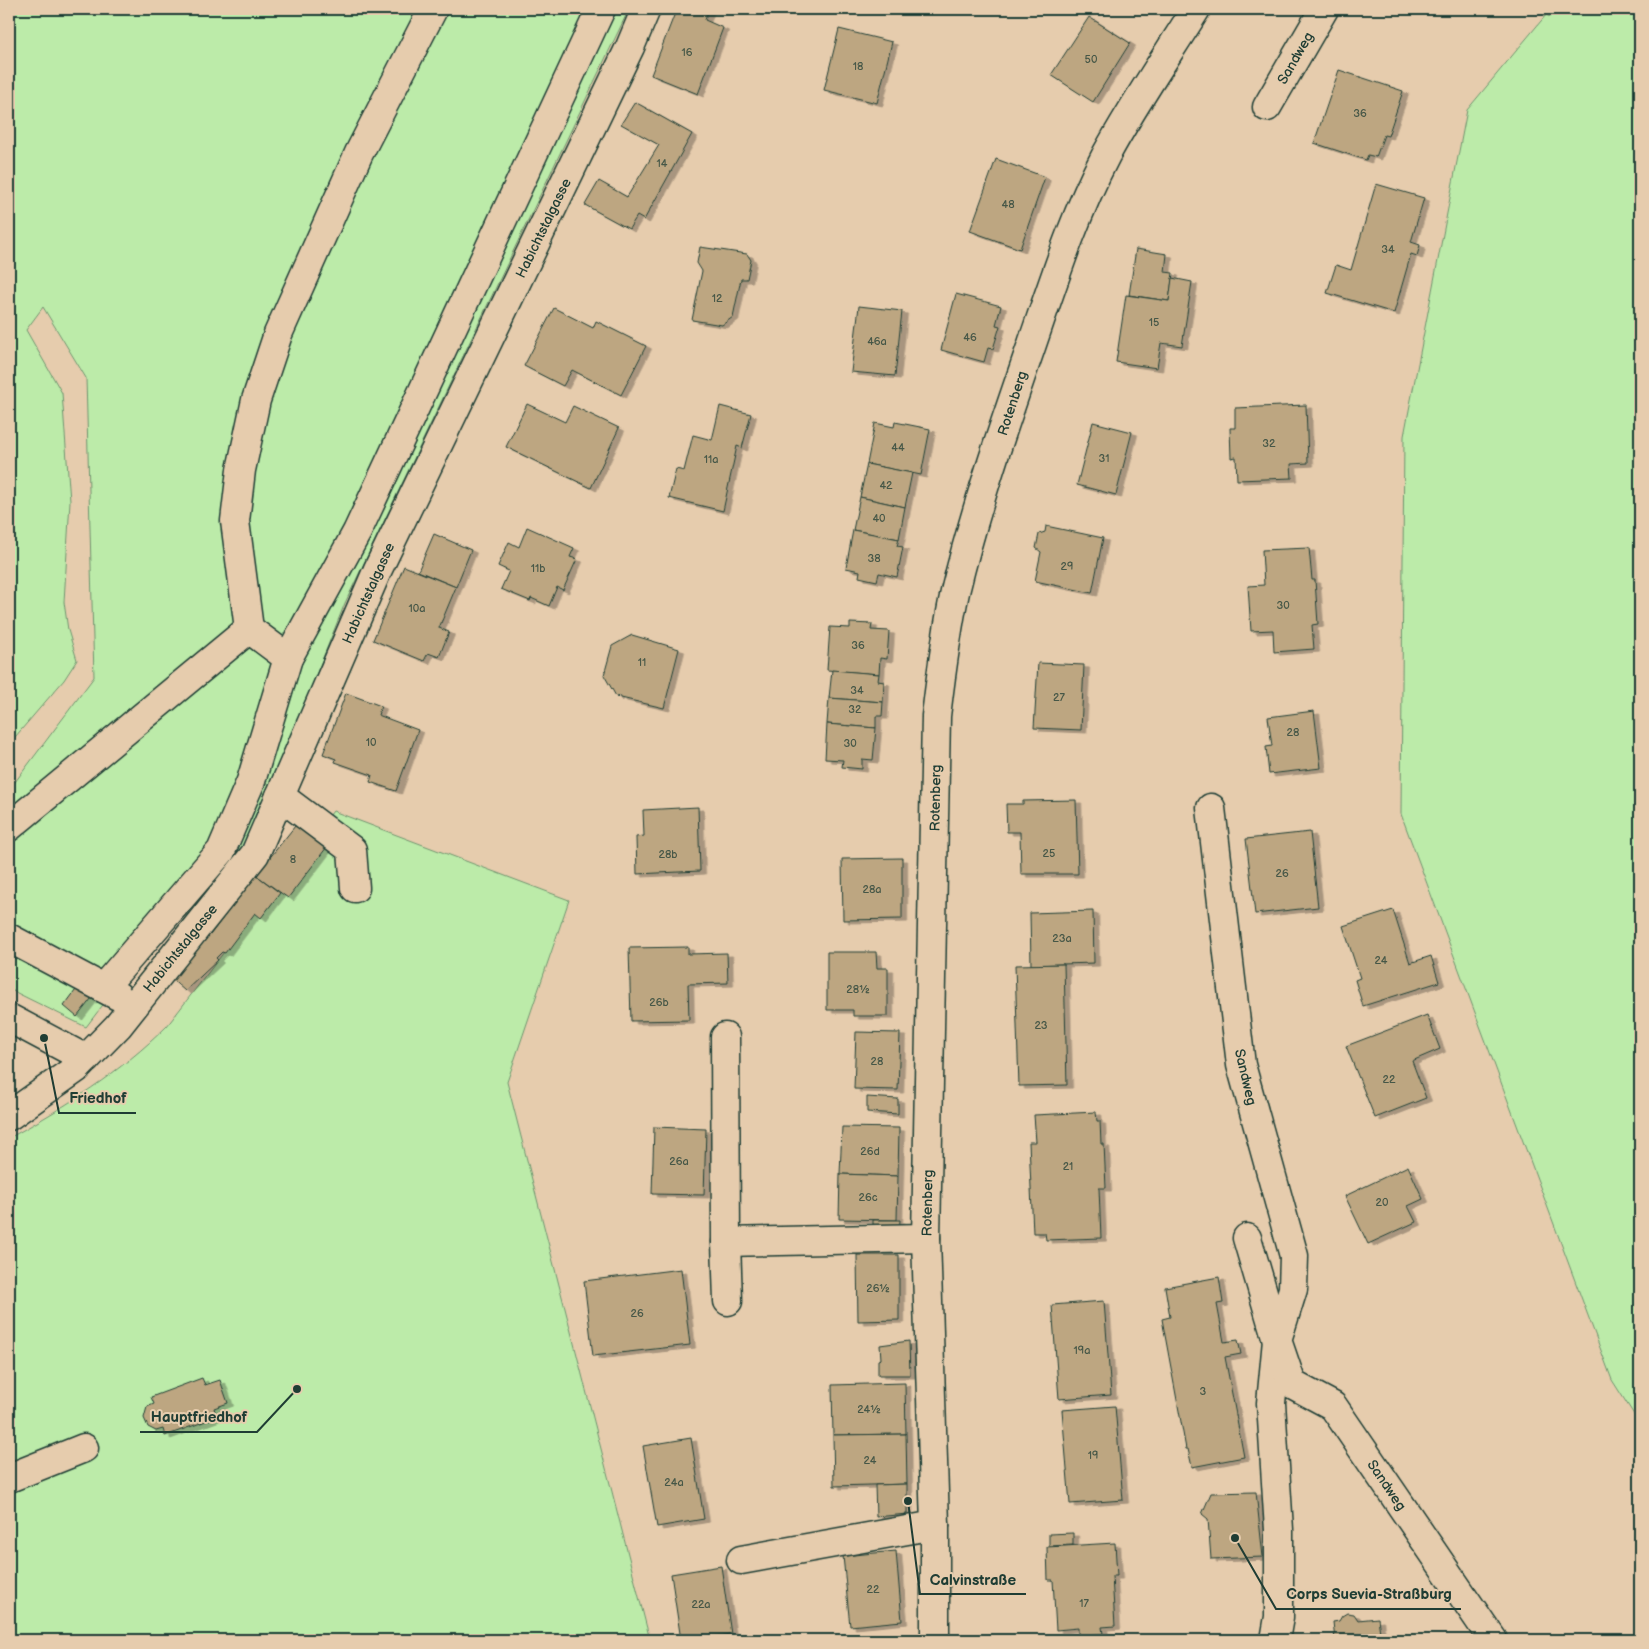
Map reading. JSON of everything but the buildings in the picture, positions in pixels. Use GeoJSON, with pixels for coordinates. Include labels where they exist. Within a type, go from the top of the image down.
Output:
{"type":"FeatureCollection","features":[{"type":"Feature","properties":{"kind":"street"},"geometry":{"type":"LineString","coordinates":[[288,658],[249,629],[235,521],[241,470],[256,400],[278,334],[359,153],[433,9]]}},
{"type":"Feature","properties":{"kind":"street"},"geometry":{"type":"LineString","coordinates":[[103,988],[221,851],[251,781],[288,658],[357,532],[601,9]]}},
{"type":"Feature","properties":{"kind":"street","name":"Habichtstalgasse"},"geometry":{"type":"LineString","coordinates":[[9,1116],[77,1068],[86,1059],[135,1005],[255,854],[378,569],[622,64],[646,9]]}},
{"type":"Feature","properties":{"kind":"street","name":"Rotenberg"},"geometry":{"type":"LineString","coordinates":[[935,1640],[935,1525],[926,1238],[936,716],[943,658],[955,593],[1006,420],[1073,229],[1106,156],[1196,9]]}},
{"type":"Feature","properties":{"kind":"street","name":"Sandweg"},"geometry":{"type":"LineString","coordinates":[[1267,107],[1324,9]]}},
{"type":"Feature","properties":{"kind":"street"},"geometry":{"type":"LineString","coordinates":[[9,827],[249,629]]}},
{"type":"Feature","properties":{"kind":"street"},"geometry":{"type":"LineString","coordinates":[[280,796],[352,850],[355,888]]}},
{"type":"Feature","properties":{"kind":"street","name":"Sandweg"},"geometry":{"type":"LineString","coordinates":[[1211,808],[1241,1065],[1294,1256],[1293,1290],[1277,1340]]}},
{"type":"Feature","properties":{"kind":"street"},"geometry":{"type":"LineString","coordinates":[[9,938],[135,1005]]}},
{"type":"Feature","properties":{"kind":"street"},"geometry":{"type":"LineString","coordinates":[[9,1018],[86,1059]]}},
{"type":"Feature","properties":{"kind":"street"},"geometry":{"type":"LineString","coordinates":[[725,1036],[728,1301]]}},
{"type":"Feature","properties":{"kind":"street"},"geometry":{"type":"LineString","coordinates":[[726,1242],[926,1238]]}},
{"type":"Feature","properties":{"kind":"street","name":"Sandweg"},"geometry":{"type":"LineString","coordinates":[[1247,1238],[1292,1384],[1333,1406],[1493,1640]]}},
{"type":"Feature","properties":{"kind":"street"},"geometry":{"type":"LineString","coordinates":[[1275,1640],[1279,1617],[1279,1530],[1271,1403],[1277,1340]]}},
{"type":"Feature","properties":{"kind":"street"},"geometry":{"type":"LineString","coordinates":[[9,1478],[84,1448]]}},
{"type":"Feature","properties":{"kind":"street"},"geometry":{"type":"LineString","coordinates":[[741,1560],[935,1525]]}},
{"type":"Feature","properties":{"kind":"green space"},"geometry":{"type":"Polygon","coordinates":[[[9,9],[629,9],[345,603],[245,852],[112,993],[86,1027],[9,989],[9,790],[94,677],[86,378],[43,307],[26,330],[62,393],[70,501],[64,602],[68,630],[77,660],[64,680],[9,744],[9,9]]]}},
{"type":"Feature","properties":{"kind":"green space"},"geometry":{"type":"Polygon","coordinates":[[[1551,9],[1640,9],[1640,1424],[1612,1380],[1401,814],[1404,436],[1467,110],[1551,9]]]}},
{"type":"Feature","properties":{"kind":"green space"},"geometry":{"type":"Polygon","coordinates":[[[333,811],[569,900],[507,1082],[650,1640],[9,1640],[9,1138],[92,1088],[131,1059],[167,1026],[333,811]]]}},
{"type":"Feature","properties":{"kind":"place","name":"Friedhof"},"geometry":{"type":"Point","coordinates":[44,1038]}},
{"type":"Feature","properties":{"kind":"place","name":"Hauptfriedhof"},"geometry":{"type":"Point","coordinates":[297,1389]}},
{"type":"Feature","properties":{"kind":"place","name":"Calvinstraße"},"geometry":{"type":"Point","coordinates":[908,1501]}},
{"type":"Feature","properties":{"kind":"place","name":"Corps Suevia-Straßburg"},"geometry":{"type":"Point","coordinates":[1235,1538]}}]}
